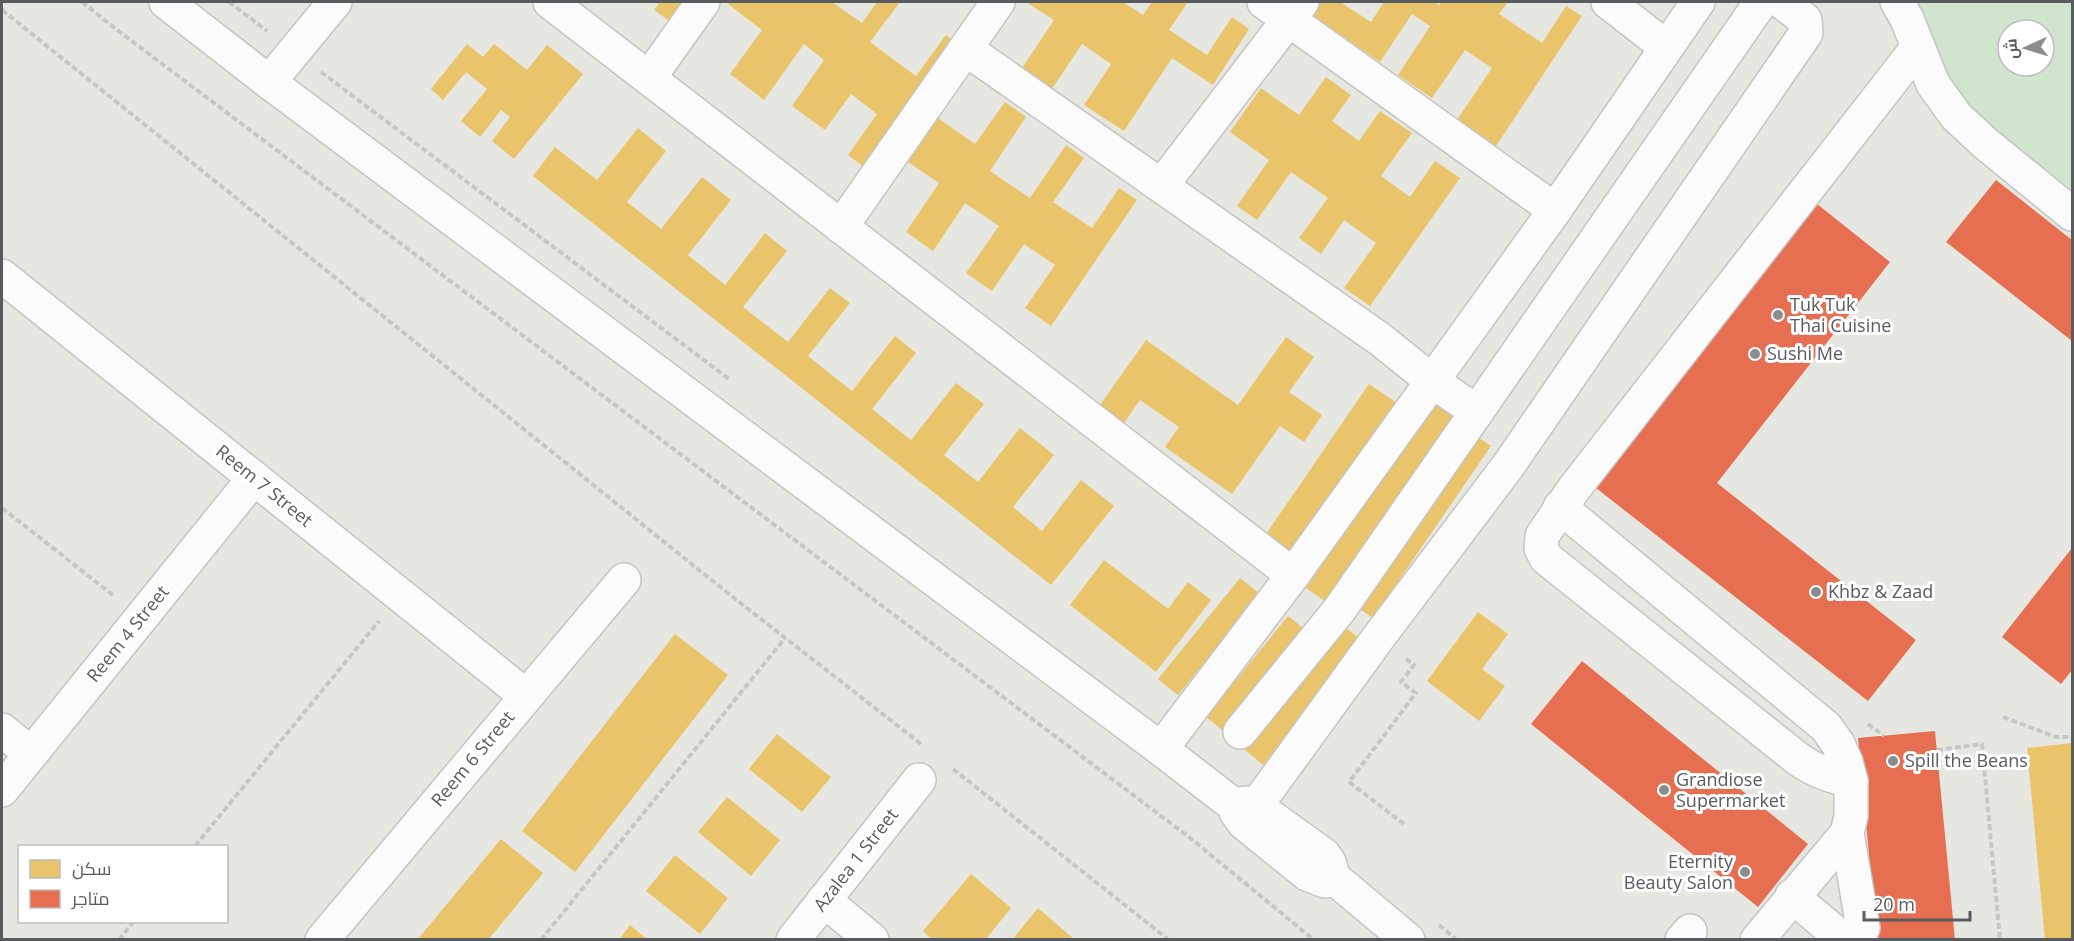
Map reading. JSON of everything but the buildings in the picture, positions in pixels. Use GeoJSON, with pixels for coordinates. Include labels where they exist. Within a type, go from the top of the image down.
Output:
{"type":"FeatureCollection","features":[{"type":"Feature","properties":{"kind":"street"},"geometry":{"type":"LineString","coordinates":[[269,82],[335,2]]}},
{"type":"Feature","properties":{"kind":"street"},"geometry":{"type":"LineString","coordinates":[[550,2],[1293,575]]}},
{"type":"Feature","properties":{"kind":"street"},"geometry":{"type":"LineString","coordinates":[[649,78],[703,2]]}},
{"type":"Feature","properties":{"kind":"street"},"geometry":{"type":"LineString","coordinates":[[1608,2],[1666,47]]}},
{"type":"Feature","properties":{"kind":"street"},"geometry":{"type":"LineString","coordinates":[[1161,749],[1293,575],[1555,210],[1698,2]]}},
{"type":"Feature","properties":{"kind":"street"},"geometry":{"type":"LineString","coordinates":[[1240,732],[1340,609],[1761,2]]}},
{"type":"Feature","properties":{"kind":"street"},"geometry":{"type":"LineString","coordinates":[[1408,939],[1334,878],[1325,881],[1307,874],[1244,823],[1236,812],[1269,785],[1508,466],[1806,33],[1805,20],[1782,2]]}},
{"type":"Feature","properties":{"kind":"street"},"geometry":{"type":"LineString","coordinates":[[1898,2],[1932,84],[1956,116],[1985,143],[2073,214]]}},
{"type":"Feature","properties":{"kind":"street"},"geometry":{"type":"LineString","coordinates":[[184,7],[269,82],[1161,749],[1246,806]]}},
{"type":"Feature","properties":{"kind":"street"},"geometry":{"type":"LineString","coordinates":[[841,226],[966,49],[983,7]]}},
{"type":"Feature","properties":{"kind":"street"},"geometry":{"type":"LineString","coordinates":[[1162,185],[1285,8],[1555,210]]}},
{"type":"Feature","properties":{"kind":"street"},"geometry":{"type":"LineString","coordinates":[[1851,781],[1824,775],[1810,768],[1546,558],[1541,548],[1542,536],[1560,507],[1918,47]]}},
{"type":"Feature","properties":{"kind":"street"},"geometry":{"type":"LineString","coordinates":[[966,49],[1381,340],[1432,381],[1477,412]]}},
{"type":"Feature","properties":{"kind":"street","name":"Reem 7 Street"},"geometry":{"type":"LineString","coordinates":[[2,276],[526,696]]}},
{"type":"Feature","properties":{"kind":"street","name":"Reem 4 Street"},"geometry":{"type":"LineString","coordinates":[[2,790],[254,478]]}},
{"type":"Feature","properties":{"kind":"street"},"geometry":{"type":"LineString","coordinates":[[1560,507],[1827,727],[1842,753],[1851,781],[1853,798],[1847,833],[1863,928],[1859,936],[1852,939]]}},
{"type":"Feature","properties":{"kind":"street","name":"Reem 6 Street"},"geometry":{"type":"LineString","coordinates":[[322,939],[624,579]]}},
{"type":"Feature","properties":{"kind":"street"},"geometry":{"type":"LineString","coordinates":[[2,730],[31,754]]}},
{"type":"Feature","properties":{"kind":"street","name":"Azalea 1 Street"},"geometry":{"type":"LineString","coordinates":[[793,939],[932,771]]}},
{"type":"Feature","properties":{"kind":"street"},"geometry":{"type":"LineString","coordinates":[[1757,939],[1847,833]]}},
{"type":"Feature","properties":{"kind":"street"},"geometry":{"type":"LineString","coordinates":[[1792,896],[1844,939]]}},
{"type":"Feature","properties":{"kind":"street"},"geometry":{"type":"LineString","coordinates":[[824,900],[872,939]]}},
{"type":"Feature","properties":{"kind":"path"},"geometry":{"type":"LineString","coordinates":[[82,2],[1189,837],[1314,939]]}},
{"type":"Feature","properties":{"kind":"path"},"geometry":{"type":"LineString","coordinates":[[2,10],[785,638],[926,748]]}},
{"type":"Feature","properties":{"kind":"path"},"geometry":{"type":"LineString","coordinates":[[2,508],[141,618]]}},
{"type":"Feature","properties":{"kind":"path"},"geometry":{"type":"LineString","coordinates":[[196,845],[400,595]]}},
{"type":"Feature","properties":{"kind":"path"},"geometry":{"type":"LineString","coordinates":[[541,939],[785,638]]}},
{"type":"Feature","properties":{"kind":"path"},"geometry":{"type":"LineString","coordinates":[[1378,638],[1414,665],[1401,681],[1416,693],[1349,782],[1404,824]]}},
{"type":"Feature","properties":{"kind":"path"},"geometry":{"type":"LineString","coordinates":[[2003,717],[2056,737],[2073,736]]}},
{"type":"Feature","properties":{"kind":"path"},"geometry":{"type":"LineString","coordinates":[[1937,750],[1982,744],[2000,939]]}},
{"type":"Feature","properties":{"kind":"path"},"geometry":{"type":"LineString","coordinates":[[932,771],[1169,939]]}},
{"type":"Feature","properties":{"kind":"path"},"geometry":{"type":"LineString","coordinates":[[119,939],[131,923]]}},
{"type":"Feature","properties":{"kind":"green space"},"geometry":{"type":"Polygon","coordinates":[[[1909,2],[2072,2],[2072,199],[1918,75],[1909,2]]]}},
{"type":"Feature","properties":{"kind":"place","name":"Tuk Tuk Thai Cuisine"},"geometry":{"type":"Point","coordinates":[1778,315]}},
{"type":"Feature","properties":{"kind":"place","name":"Sushi Me"},"geometry":{"type":"Point","coordinates":[1755,354]}},
{"type":"Feature","properties":{"kind":"place","name":"Khbz & Zaad"},"geometry":{"type":"Point","coordinates":[1816,592]}},
{"type":"Feature","properties":{"kind":"place","name":"Spill the Beans"},"geometry":{"type":"Point","coordinates":[1893,761]}},
{"type":"Feature","properties":{"kind":"place","name":"Grandiose Supermarket"},"geometry":{"type":"Point","coordinates":[1664,790]}},
{"type":"Feature","properties":{"kind":"place","name":"Eternity Beauty Salon"},"geometry":{"type":"Point","coordinates":[1745,872]}}]}
